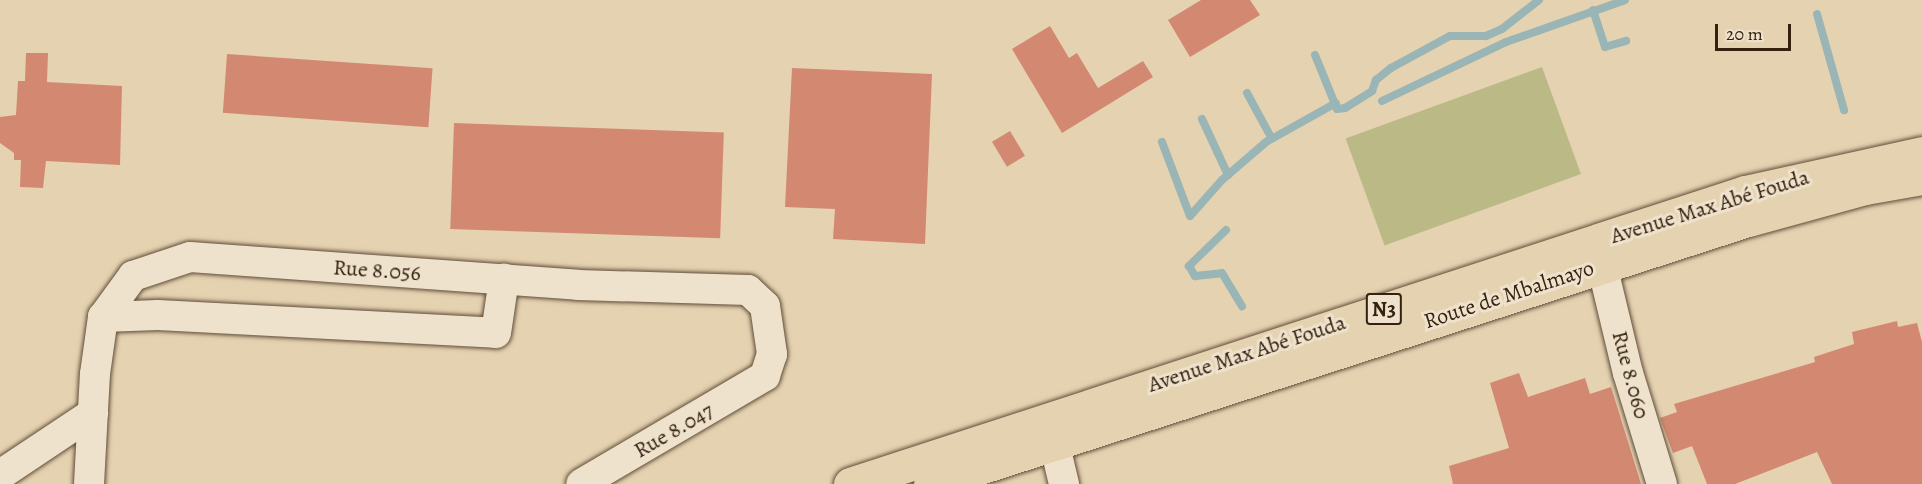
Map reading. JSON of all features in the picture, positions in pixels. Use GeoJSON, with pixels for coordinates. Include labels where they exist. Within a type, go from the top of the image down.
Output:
{"type":"FeatureCollection","features":[{"type":"Feature","properties":{"kind":"highway","name":"Avenue Max Abé Fouda"},"geometry":{"type":"LineString","coordinates":[[850,484],[1052,430],[1744,192],[1922,153]]}},
{"type":"Feature","properties":{"kind":"highway","name":"Route de Mbalmayo"},"geometry":{"type":"LineString","coordinates":[[930,484],[1052,430],[1790,208],[1922,178]]}},
{"type":"Feature","properties":{"kind":"street","name":"Rue 8.056"},"geometry":{"type":"LineString","coordinates":[[103,317],[133,276],[190,256],[504,279],[748,290],[765,306],[772,354],[765,376]]}},
{"type":"Feature","properties":{"kind":"street","name":"Rue 8.060"},"geometry":{"type":"LineString","coordinates":[[1602,265],[1628,373],[1662,484]]}},
{"type":"Feature","properties":{"kind":"street"},"geometry":{"type":"LineString","coordinates":[[89,484],[93,413],[103,317],[158,315],[496,333],[504,279]]}},
{"type":"Feature","properties":{"kind":"street","name":"Rue 8.047"},"geometry":{"type":"LineString","coordinates":[[581,484],[765,376]]}},
{"type":"Feature","properties":{"kind":"street"},"geometry":{"type":"LineString","coordinates":[[0,475],[93,413]]}},
{"type":"Feature","properties":{"kind":"street"},"geometry":{"type":"LineString","coordinates":[[1052,430],[1064,484]]}},
{"type":"Feature","properties":{"kind":"shaded area"},"geometry":{"type":"Polygon","coordinates":[[[1542,67],[1581,174],[1385,246],[1346,138],[1542,67]]]}},
{"type":"Feature","properties":{"kind":"building"},"geometry":{"type":"Polygon","coordinates":[[[1201,0],[1250,0],[1260,15],[1190,57],[1168,20],[1201,0]]]}},
{"type":"Feature","properties":{"kind":"building"},"geometry":{"type":"Polygon","coordinates":[[[1050,26],[1069,58],[1077,53],[1098,88],[1143,61],[1153,77],[1062,133],[1012,49],[1050,26]]]}},
{"type":"Feature","properties":{"kind":"building"},"geometry":{"type":"Polygon","coordinates":[[[26,53],[48,53],[47,82],[122,86],[120,165],[46,161],[43,188],[20,187],[21,160],[14,160],[14,153],[0,143],[0,117],[16,115],[18,81],[25,81],[26,53]]]}},
{"type":"Feature","properties":{"kind":"building"},"geometry":{"type":"Polygon","coordinates":[[[227,54],[432,68],[428,127],[223,113],[227,54]]]}},
{"type":"Feature","properties":{"kind":"building"},"geometry":{"type":"Polygon","coordinates":[[[792,68],[932,74],[925,244],[833,239],[835,209],[785,207],[792,68]]]}},
{"type":"Feature","properties":{"kind":"building"},"geometry":{"type":"Polygon","coordinates":[[[454,123],[724,132],[720,238],[450,229],[454,123]]]}},
{"type":"Feature","properties":{"kind":"building"},"geometry":{"type":"Polygon","coordinates":[[[1010,131],[1025,156],[1007,167],[992,142],[1010,131]]]}},
{"type":"Feature","properties":{"kind":"building"},"geometry":{"type":"Polygon","coordinates":[[[1897,321],[1898,327],[1917,323],[1922,342],[1922,484],[1832,484],[1817,452],[1735,484],[1707,484],[1692,446],[1673,453],[1660,418],[1677,412],[1674,404],[1815,362],[1814,357],[1854,344],[1852,332],[1897,321]]]}},
{"type":"Feature","properties":{"kind":"building"},"geometry":{"type":"Polygon","coordinates":[[[1519,373],[1528,397],[1585,378],[1590,394],[1611,387],[1641,484],[1453,484],[1449,466],[1509,448],[1490,383],[1519,373]]]}},
{"type":"Feature","properties":{"kind":"waterway"},"geometry":{"type":"LineString","coordinates":[[1315,55],[1337,109],[1345,108],[1372,91],[1376,80],[1391,68],[1450,36],[1486,36],[1502,29],[1539,0]]}},
{"type":"Feature","properties":{"kind":"waterway"},"geometry":{"type":"LineString","coordinates":[[1382,101],[1506,42],[1625,0]]}},
{"type":"Feature","properties":{"kind":"waterway"},"geometry":{"type":"LineString","coordinates":[[1593,10],[1605,47],[1626,41]]}},
{"type":"Feature","properties":{"kind":"waterway"},"geometry":{"type":"LineString","coordinates":[[1817,14],[1844,110]]}},
{"type":"Feature","properties":{"kind":"waterway"},"geometry":{"type":"LineString","coordinates":[[1247,93],[1272,139]]}},
{"type":"Feature","properties":{"kind":"waterway"},"geometry":{"type":"LineString","coordinates":[[1162,142],[1190,216],[1222,180],[1266,142],[1336,103]]}},
{"type":"Feature","properties":{"kind":"waterway"},"geometry":{"type":"LineString","coordinates":[[1202,119],[1228,175]]}},
{"type":"Feature","properties":{"kind":"waterway"},"geometry":{"type":"LineString","coordinates":[[1226,230],[1189,266],[1195,276],[1222,273],[1242,306]]}}]}
